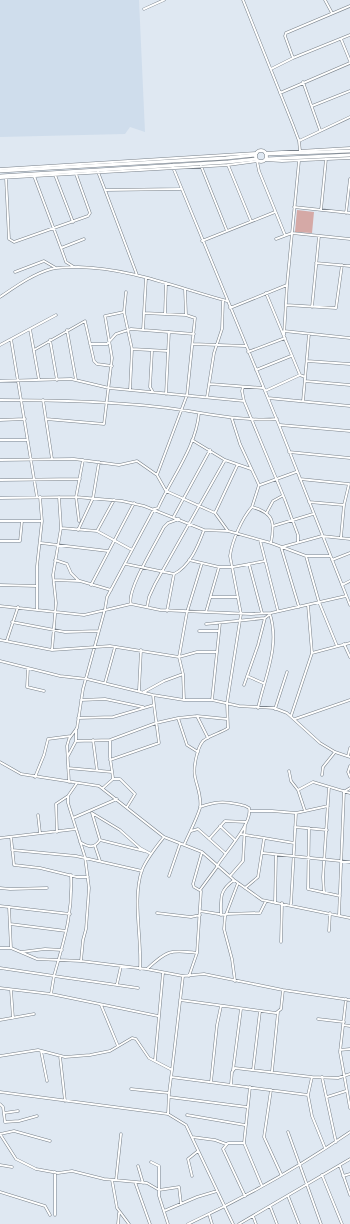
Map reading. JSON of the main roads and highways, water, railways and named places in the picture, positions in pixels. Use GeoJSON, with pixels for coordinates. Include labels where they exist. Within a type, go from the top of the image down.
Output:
{"type":"FeatureCollection","features":[{"type":"Feature","properties":{"kind":"main road"},"geometry":{"type":"LineString","coordinates":[[0,170],[226,158],[256,154],[261,151],[265,153],[350,150]]}},
{"type":"Feature","properties":{"kind":"main road"},"geometry":{"type":"LineString","coordinates":[[265,153],[265,160]]}},
{"type":"Feature","properties":{"kind":"main road"},"geometry":{"type":"LineString","coordinates":[[256,154],[256,160]]}},
{"type":"Feature","properties":{"kind":"main road"},"geometry":{"type":"LineString","coordinates":[[0,177],[172,167],[256,160],[260,162],[265,160],[350,156]]}}]}
